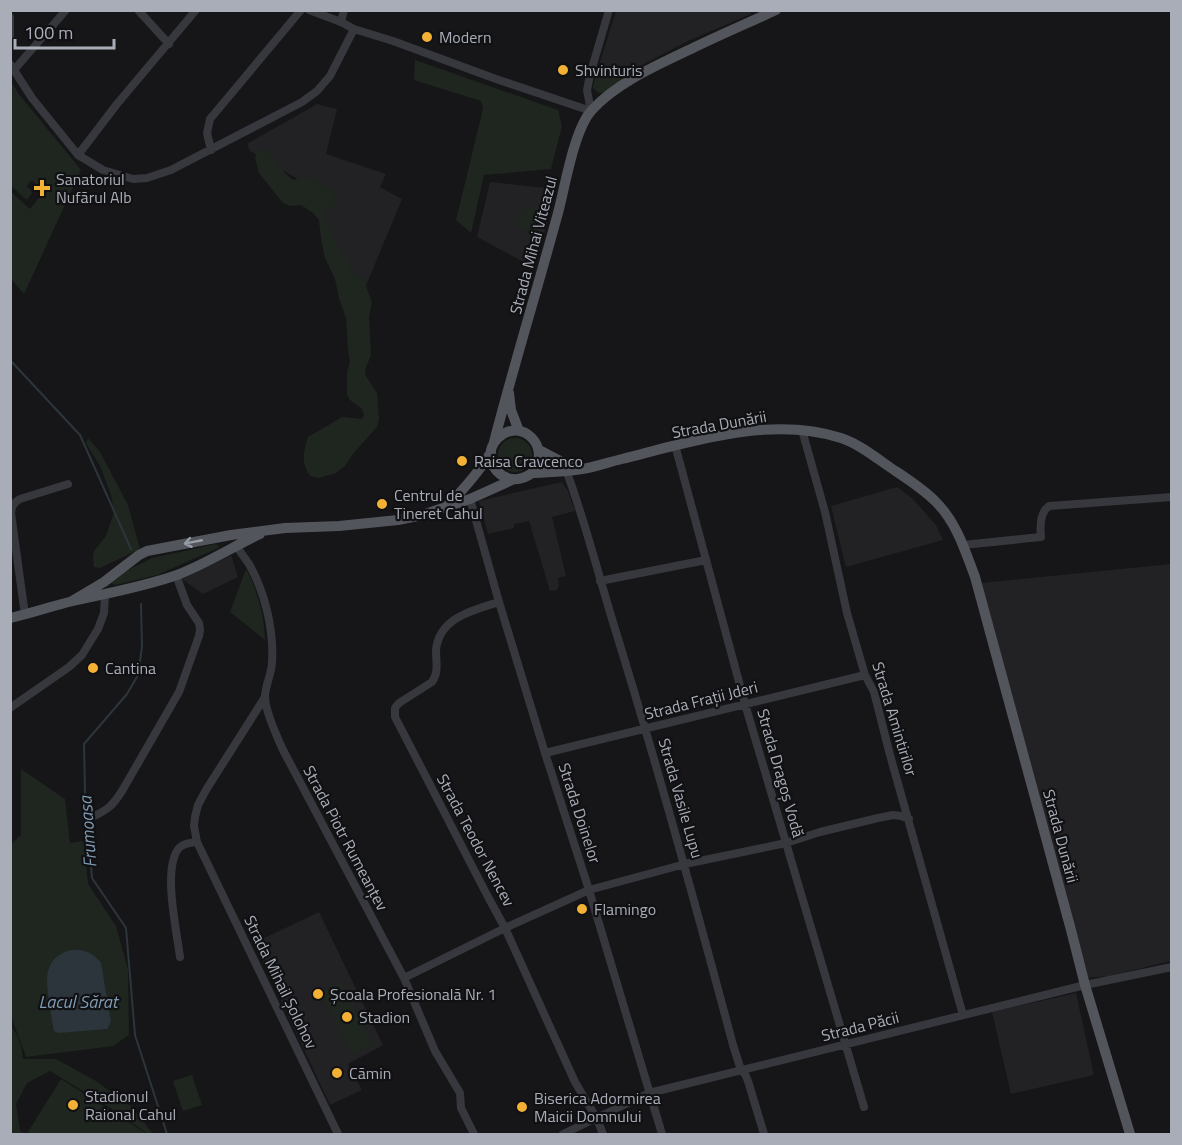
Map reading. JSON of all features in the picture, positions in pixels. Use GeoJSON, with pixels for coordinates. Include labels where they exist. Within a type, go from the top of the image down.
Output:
{"type":"FeatureCollection","features":[{"type":"Feature","properties":{"kind":"main road","name":"Strada Mihai Viteazul"},"geometry":{"type":"LineString","coordinates":[[493,448],[575,144],[584,121],[605,98],[641,74],[664,61],[776,10]]}},
{"type":"Feature","properties":{"kind":"main road","name":"Strada Mihai Viteazul"},"geometry":{"type":"LineString","coordinates":[[508,390],[511,410],[519,431]]}},
{"type":"Feature","properties":{"kind":"main road","name":"Strada Dunării"},"geometry":{"type":"LineString","coordinates":[[532,473],[582,469],[675,446],[755,430],[802,430],[841,438],[858,446],[936,501],[954,525],[975,577],[1085,985],[1130,1134]]}},
{"type":"Feature","properties":{"kind":"main road"},"geometry":{"type":"LineString","coordinates":[[72,601],[108,579],[143,553],[272,530],[384,523],[422,515],[445,508],[470,500],[532,473],[538,464],[539,450],[536,443],[519,431],[503,434],[480,471],[445,508]]}},
{"type":"Feature","properties":{"kind":"main road"},"geometry":{"type":"LineString","coordinates":[[493,448],[492,464],[496,470],[512,480]]}},
{"type":"Feature","properties":{"kind":"main road"},"geometry":{"type":"LineString","coordinates":[[539,450],[582,469]]}},
{"type":"Feature","properties":{"kind":"main road"},"geometry":{"type":"LineString","coordinates":[[10,618],[176,575],[272,530]]}},
{"type":"Feature","properties":{"kind":"main road"},"geometry":{"type":"LineString","coordinates":[[217,538],[223,542],[224,546],[220,554]]}},
{"type":"Feature","properties":{"kind":"main road"},"geometry":{"type":"LineString","coordinates":[[108,579],[109,593]]}},
{"type":"Feature","properties":{"kind":"street"},"geometry":{"type":"LineString","coordinates":[[66,10],[12,67],[32,98],[78,155],[103,170],[133,179],[147,178],[165,172],[302,102],[317,91],[330,76],[354,29]]}},
{"type":"Feature","properties":{"kind":"street"},"geometry":{"type":"LineString","coordinates":[[138,10],[169,44]]}},
{"type":"Feature","properties":{"kind":"street"},"geometry":{"type":"LineString","coordinates":[[78,155],[117,104],[196,10]]}},
{"type":"Feature","properties":{"kind":"street"},"geometry":{"type":"LineString","coordinates":[[211,150],[207,133],[210,119],[301,10]]}},
{"type":"Feature","properties":{"kind":"street"},"geometry":{"type":"LineString","coordinates":[[309,10],[354,29],[591,111],[587,90],[609,10]]}},
{"type":"Feature","properties":{"kind":"street"},"geometry":{"type":"LineString","coordinates":[[341,22],[344,10]]}},
{"type":"Feature","properties":{"kind":"street"},"geometry":{"type":"LineString","coordinates":[[10,17],[10,35]]}},
{"type":"Feature","properties":{"kind":"street","name":"Strada Amintirilor"},"geometry":{"type":"LineString","coordinates":[[802,430],[825,512],[847,613],[865,675],[874,692],[963,1015]]}},
{"type":"Feature","properties":{"kind":"street","name":"Strada Dragoș Vodă"},"geometry":{"type":"LineString","coordinates":[[675,446],[745,705],[864,1107]]}},
{"type":"Feature","properties":{"kind":"street","name":"Strada Vasile Lupu"},"geometry":{"type":"LineString","coordinates":[[566,470],[579,504],[600,581],[646,729],[741,1070],[748,1081],[764,1134]]}},
{"type":"Feature","properties":{"kind":"street"},"geometry":{"type":"LineString","coordinates":[[25,615],[11,513],[12,506],[20,499],[68,484]]}},
{"type":"Feature","properties":{"kind":"street"},"geometry":{"type":"LineString","coordinates":[[963,545],[1041,537],[1040,527],[1044,511],[1049,506],[1172,498]]}},
{"type":"Feature","properties":{"kind":"street","name":"Strada Doinelor"},"geometry":{"type":"LineString","coordinates":[[470,500],[499,602],[662,1134]]}},
{"type":"Feature","properties":{"kind":"street","name":"Strada Piotr Rumeanțev"},"geometry":{"type":"LineString","coordinates":[[236,546],[249,564],[258,583],[269,623],[272,665],[265,697],[283,750],[404,978],[435,1051],[460,1093],[461,1108],[474,1134]]}},
{"type":"Feature","properties":{"kind":"street"},"geometry":{"type":"LineString","coordinates":[[600,581],[706,560]]}},
{"type":"Feature","properties":{"kind":"street"},"geometry":{"type":"LineString","coordinates":[[92,817],[107,810],[122,791],[179,692],[191,661],[200,630],[199,623],[188,605],[176,575]]}},
{"type":"Feature","properties":{"kind":"street"},"geometry":{"type":"LineString","coordinates":[[10,708],[82,656],[98,630],[109,593]]}},
{"type":"Feature","properties":{"kind":"street","name":"Strada Teodor Nencev"},"geometry":{"type":"LineString","coordinates":[[499,602],[463,614],[440,634],[435,677],[432,682],[399,703],[394,712],[506,928],[575,1082],[597,1119],[603,1134]]}},
{"type":"Feature","properties":{"kind":"street","name":"Strada Frații Jderi"},"geometry":{"type":"LineString","coordinates":[[545,753],[865,675]]}},
{"type":"Feature","properties":{"kind":"street","name":"Strada Mihail Șolohov"},"geometry":{"type":"LineString","coordinates":[[265,697],[206,790],[198,805],[194,826],[197,842],[338,1134]]}},
{"type":"Feature","properties":{"kind":"street"},"geometry":{"type":"LineString","coordinates":[[404,978],[589,890],[685,864],[786,843],[878,818],[892,815],[909,819]]}},
{"type":"Feature","properties":{"kind":"street"},"geometry":{"type":"LineString","coordinates":[[180,957],[171,893],[172,866],[178,849],[185,844],[197,842]]}},
{"type":"Feature","properties":{"kind":"street","name":"Strada Păcii"},"geometry":{"type":"LineString","coordinates":[[562,1134],[649,1093],[1085,985],[1172,967]]}},
{"type":"Feature","properties":{"kind":"shaded area"},"geometry":{"type":"Polygon","coordinates":[[[750,10],[751,14],[688,41],[621,76],[599,65],[616,11],[750,10]]]}},
{"type":"Feature","properties":{"kind":"shaded area"},"geometry":{"type":"Polygon","coordinates":[[[415,60],[558,110],[562,126],[551,169],[484,175],[471,233],[456,220],[483,109],[481,101],[414,80],[415,60]]]}},
{"type":"Feature","properties":{"kind":"shaded area"},"geometry":{"type":"Polygon","coordinates":[[[599,65],[621,76],[632,70],[634,74],[605,93],[599,93],[593,86],[599,65]]]}},
{"type":"Feature","properties":{"kind":"shaded area","name":"Sanatoriul Nufărul Alb"},"geometry":{"type":"Polygon","coordinates":[[[11,81],[18,93],[81,170],[24,294],[11,279],[11,192],[30,209],[41,195],[38,186],[32,180],[27,187],[32,193],[27,200],[11,186],[11,81]]]}},
{"type":"Feature","properties":{"kind":"shaded area"},"geometry":{"type":"Polygon","coordinates":[[[317,104],[337,109],[326,154],[386,174],[380,187],[402,199],[365,288],[339,261],[306,184],[250,151],[247,144],[317,104]]]}},
{"type":"Feature","properties":{"kind":"shaded area"},"geometry":{"type":"Polygon","coordinates":[[[259,148],[265,150],[293,180],[309,179],[333,190],[336,203],[325,210],[326,221],[352,271],[363,278],[372,302],[369,317],[371,355],[365,370],[366,376],[377,393],[379,419],[377,427],[345,466],[336,473],[319,478],[310,476],[305,467],[304,453],[308,437],[342,417],[362,419],[364,415],[362,409],[347,395],[347,372],[350,362],[346,318],[335,279],[325,258],[319,220],[301,205],[290,206],[283,203],[259,173],[255,158],[259,148]]]}},
{"type":"Feature","properties":{"kind":"shaded area"},"geometry":{"type":"Polygon","coordinates":[[[490,182],[556,189],[535,268],[477,237],[490,182]]]}},
{"type":"Feature","properties":{"kind":"shaded area"},"geometry":{"type":"Polygon","coordinates":[[[546,207],[537,238],[517,224],[520,210],[546,207]]]}},
{"type":"Feature","properties":{"kind":"shaded area"},"geometry":{"type":"Polygon","coordinates":[[[88,438],[100,452],[128,505],[140,549],[100,568],[94,567],[94,551],[106,536],[114,512],[111,495],[100,466],[86,443],[88,438]]]}},
{"type":"Feature","properties":{"kind":"shaded area"},"geometry":{"type":"Polygon","coordinates":[[[515,438],[527,443],[532,455],[527,467],[515,472],[503,467],[498,455],[503,443],[515,438]]]}},
{"type":"Feature","properties":{"kind":"shaded area"},"geometry":{"type":"Polygon","coordinates":[[[562,482],[575,511],[552,517],[566,576],[558,578],[557,590],[550,591],[529,521],[514,524],[514,528],[488,534],[479,501],[562,482]]]}},
{"type":"Feature","properties":{"kind":"shaded area"},"geometry":{"type":"Polygon","coordinates":[[[897,487],[913,499],[936,525],[943,540],[846,567],[831,506],[897,487]]]}},
{"type":"Feature","properties":{"kind":"shaded area"},"geometry":{"type":"Polygon","coordinates":[[[216,544],[218,548],[157,575],[115,585],[111,583],[112,578],[152,558],[216,544]]]}},
{"type":"Feature","properties":{"kind":"shaded area"},"geometry":{"type":"Polygon","coordinates":[[[231,555],[238,577],[203,594],[182,579],[231,555]]]}},
{"type":"Feature","properties":{"kind":"shaded area"},"geometry":{"type":"Polygon","coordinates":[[[1171,564],[1171,961],[1109,976],[1088,978],[981,583],[1171,564]]]}},
{"type":"Feature","properties":{"kind":"shaded area"},"geometry":{"type":"Polygon","coordinates":[[[246,569],[260,603],[265,640],[230,612],[246,569]]]}},
{"type":"Feature","properties":{"kind":"shaded area"},"geometry":{"type":"Polygon","coordinates":[[[21,769],[65,799],[70,843],[84,841],[88,884],[116,926],[128,970],[129,1035],[113,1046],[26,1057],[11,1016],[10,845],[21,835],[21,769]]]}},
{"type":"Feature","properties":{"kind":"shaded area","name":"Școala Profesională Nr. 1"},"geometry":{"type":"Polygon","coordinates":[[[319,912],[383,1045],[348,1064],[362,1090],[330,1105],[254,943],[319,912]]]}},
{"type":"Feature","properties":{"kind":"shaded area","name":"Stadion"},"geometry":{"type":"Polygon","coordinates":[[[342,982],[373,1043],[351,1054],[321,992],[342,982]]]}},
{"type":"Feature","properties":{"kind":"shaded area"},"geometry":{"type":"Polygon","coordinates":[[[1076,993],[1094,1075],[1011,1094],[992,1012],[1076,993]]]}},
{"type":"Feature","properties":{"kind":"shaded area"},"geometry":{"type":"Polygon","coordinates":[[[11,1027],[20,1042],[23,1059],[56,1059],[96,1081],[132,1107],[153,1134],[148,1134],[50,1071],[27,1083],[16,1104],[20,1131],[24,1134],[11,1134],[11,1027]]]}},
{"type":"Feature","properties":{"kind":"shaded area"},"geometry":{"type":"Polygon","coordinates":[[[192,1075],[202,1105],[183,1111],[173,1081],[192,1075]]]}},
{"type":"Feature","properties":{"kind":"shaded area","name":"Stadionul Raional Cahul"},"geometry":{"type":"Polygon","coordinates":[[[61,1079],[147,1134],[32,1134],[28,1132],[61,1079]]]}},
{"type":"Feature","properties":{"kind":"water","name":"Lacul Sărat"},"geometry":{"type":"Polygon","coordinates":[[[71,950],[88,952],[101,963],[111,1022],[107,1029],[58,1033],[54,1031],[48,993],[48,970],[55,958],[71,950]]]}},
{"type":"Feature","properties":{"kind":"waterway","name":"Frumoasa"},"geometry":{"type":"LineString","coordinates":[[10,360],[80,435],[131,549]]}},
{"type":"Feature","properties":{"kind":"waterway","name":"Frumoasa"},"geometry":{"type":"LineString","coordinates":[[141,604],[142,647],[138,675],[127,694],[84,744],[85,793],[92,878],[126,928],[135,1035],[167,1134]]}},
{"type":"Feature","properties":{"kind":"place","name":"Modern"},"geometry":{"type":"Point","coordinates":[427,37]}},
{"type":"Feature","properties":{"kind":"place","name":"Shvinturis"},"geometry":{"type":"Point","coordinates":[563,70]}},
{"type":"Feature","properties":{"kind":"place","name":"Sanatoriul Nufărul Alb"},"geometry":{"type":"Point","coordinates":[42,188]}},
{"type":"Feature","properties":{"kind":"place","name":"Raisa Cravcenco"},"geometry":{"type":"Point","coordinates":[462,461]}},
{"type":"Feature","properties":{"kind":"place","name":"Centrul de Tineret Cahul"},"geometry":{"type":"Point","coordinates":[382,504]}},
{"type":"Feature","properties":{"kind":"place","name":"Cantina"},"geometry":{"type":"Point","coordinates":[93,668]}},
{"type":"Feature","properties":{"kind":"place","name":"Flamingo"},"geometry":{"type":"Point","coordinates":[582,909]}},
{"type":"Feature","properties":{"kind":"place","name":"Școala Profesională Nr. 1"},"geometry":{"type":"Point","coordinates":[318,994]}},
{"type":"Feature","properties":{"kind":"place","name":"Stadion"},"geometry":{"type":"Point","coordinates":[347,1017]}},
{"type":"Feature","properties":{"kind":"place","name":"Cămin"},"geometry":{"type":"Point","coordinates":[337,1073]}},
{"type":"Feature","properties":{"kind":"place","name":"Stadionul Raional Cahul"},"geometry":{"type":"Point","coordinates":[73,1105]}},
{"type":"Feature","properties":{"kind":"place","name":"Biserica Adormirea Maicii Domnului"},"geometry":{"type":"Point","coordinates":[522,1107]}}]}
